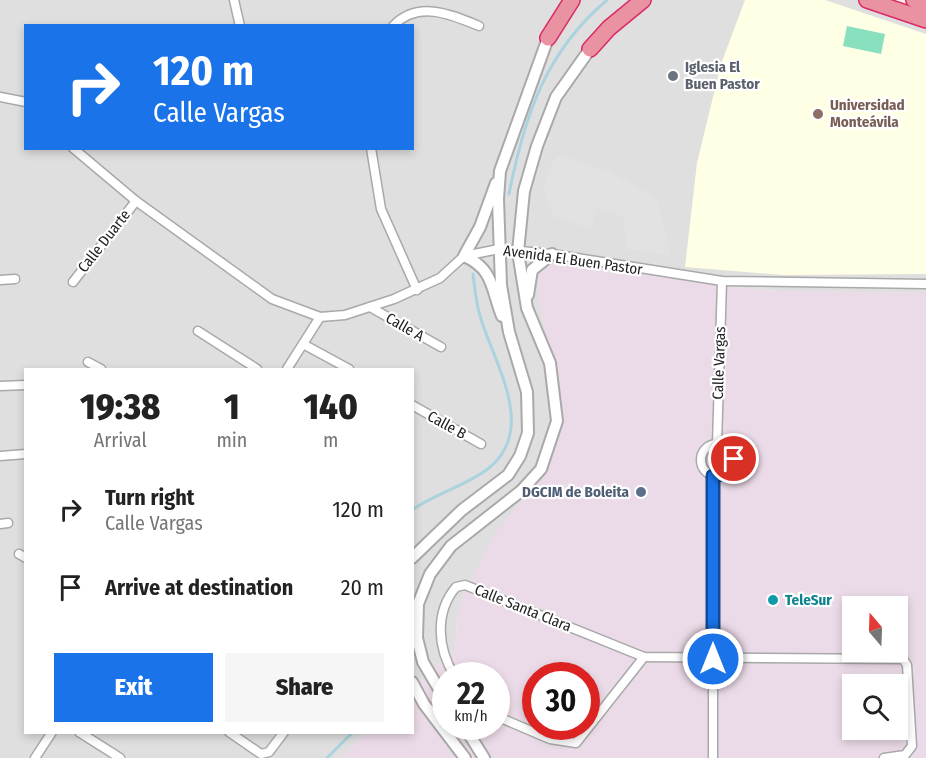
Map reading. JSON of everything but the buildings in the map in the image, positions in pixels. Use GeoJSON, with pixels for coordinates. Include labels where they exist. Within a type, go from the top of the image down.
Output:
{"type":"FeatureCollection","features":[{"type":"Feature","properties":{"kind":"highway"},"geometry":{"type":"LineString","coordinates":[[548,38],[572,0]]}},
{"type":"Feature","properties":{"kind":"highway"},"geometry":{"type":"LineString","coordinates":[[590,49],[609,28],[643,0]]}},
{"type":"Feature","properties":{"kind":"highway"},"geometry":{"type":"LineString","coordinates":[[867,0],[926,20]]}},
{"type":"Feature","properties":{"kind":"highway"},"geometry":{"type":"LineString","coordinates":[[914,0],[926,6]]}},
{"type":"Feature","properties":{"kind":"street"},"geometry":{"type":"LineString","coordinates":[[234,0],[240,24]]}},
{"type":"Feature","properties":{"kind":"street"},"geometry":{"type":"LineString","coordinates":[[395,24],[400,17],[418,11],[439,9],[479,26]]}},
{"type":"Feature","properties":{"kind":"street"},"geometry":{"type":"LineString","coordinates":[[75,150],[136,201],[272,299],[320,317],[345,315],[417,290],[440,278],[464,256],[480,227],[548,38]]}},
{"type":"Feature","properties":{"kind":"street"},"geometry":{"type":"LineString","coordinates":[[432,677],[423,662],[417,638],[418,604],[430,574],[451,546],[521,491],[541,469],[557,421],[550,363],[526,308],[518,252],[524,192],[537,146],[556,97],[590,49]]}},
{"type":"Feature","properties":{"kind":"street"},"geometry":{"type":"LineString","coordinates":[[0,97],[24,102]]}},
{"type":"Feature","properties":{"kind":"street"},"geometry":{"type":"LineString","coordinates":[[371,150],[381,209],[417,290]]}},
{"type":"Feature","properties":{"kind":"street"},"geometry":{"type":"LineString","coordinates":[[500,171],[501,285],[509,332]]}},
{"type":"Feature","properties":{"kind":"street","name":"Calle Duarte"},"geometry":{"type":"LineString","coordinates":[[73,282],[136,201]]}},
{"type":"Feature","properties":{"kind":"street","name":"Avenida El Buen Pastor"},"geometry":{"type":"LineString","coordinates":[[464,256],[499,249],[552,254],[722,281],[926,284]]}},
{"type":"Feature","properties":{"kind":"street"},"geometry":{"type":"LineString","coordinates":[[526,308],[532,270],[552,254]]}},
{"type":"Feature","properties":{"kind":"street"},"geometry":{"type":"LineString","coordinates":[[414,556],[462,510],[508,474],[520,456],[528,433],[527,392],[509,332],[486,270],[478,262],[464,256]]}},
{"type":"Feature","properties":{"kind":"street"},"geometry":{"type":"LineString","coordinates":[[0,280],[15,279]]}},
{"type":"Feature","properties":{"kind":"street","name":"Calle Vargas"},"geometry":{"type":"LineString","coordinates":[[717,444],[722,281]]}},
{"type":"Feature","properties":{"kind":"street","name":"Calle A"},"geometry":{"type":"LineString","coordinates":[[370,307],[441,347]]}},
{"type":"Feature","properties":{"kind":"street"},"geometry":{"type":"LineString","coordinates":[[287,368],[320,317]]}},
{"type":"Feature","properties":{"kind":"street"},"geometry":{"type":"LineString","coordinates":[[198,331],[255,368]]}},
{"type":"Feature","properties":{"kind":"street"},"geometry":{"type":"LineString","coordinates":[[303,344],[347,368]]}},
{"type":"Feature","properties":{"kind":"street"},"geometry":{"type":"LineString","coordinates":[[88,362],[99,368]]}},
{"type":"Feature","properties":{"kind":"street"},"geometry":{"type":"LineString","coordinates":[[0,386],[24,385]]}},
{"type":"Feature","properties":{"kind":"street","name":"Calle B"},"geometry":{"type":"LineString","coordinates":[[414,406],[481,444]]}},
{"type":"Feature","properties":{"kind":"street"},"geometry":{"type":"LineString","coordinates":[[717,444],[730,450],[733,464],[723,476],[713,476],[704,471],[701,456],[707,447],[717,444]]}},
{"type":"Feature","properties":{"kind":"street"},"geometry":{"type":"LineString","coordinates":[[0,456],[24,454]]}},
{"type":"Feature","properties":{"kind":"street"},"geometry":{"type":"LineString","coordinates":[[713,476],[713,758]]}},
{"type":"Feature","properties":{"kind":"street","name":"Calle Santa Clara"},"geometry":{"type":"LineString","coordinates":[[448,662],[440,643],[444,610],[452,592],[460,585],[471,586],[644,657],[903,659],[908,665],[912,747],[905,755],[884,758]]}},
{"type":"Feature","properties":{"kind":"street"},"geometry":{"type":"LineString","coordinates":[[510,722],[549,739],[576,743],[644,657]]}},
{"type":"Feature","properties":{"kind":"street"},"geometry":{"type":"LineString","coordinates":[[414,686],[424,704],[465,758]]}},
{"type":"Feature","properties":{"kind":"street"},"geometry":{"type":"LineString","coordinates":[[35,758],[51,734]]}},
{"type":"Feature","properties":{"kind":"street"},"geometry":{"type":"LineString","coordinates":[[82,734],[120,758]]}},
{"type":"Feature","properties":{"kind":"street"},"geometry":{"type":"LineString","coordinates":[[232,734],[261,754],[269,752],[282,734]]}},
{"type":"Feature","properties":{"kind":"street"},"geometry":{"type":"LineString","coordinates":[[473,740],[484,758]]}},
{"type":"Feature","properties":{"kind":"shaded area"},"geometry":{"type":"Polygon","coordinates":[[[0,0],[886,0],[926,28],[926,293],[779,291],[743,288],[551,259],[539,303],[552,358],[557,430],[531,487],[514,511],[457,620],[455,651],[441,662],[432,662],[432,670],[414,684],[414,368],[24,368],[24,734],[363,734],[341,758],[0,758],[0,0]]]}},
{"type":"Feature","properties":{"kind":"shaded area","name":"Universidad Monteávila"},"geometry":{"type":"Polygon","coordinates":[[[745,0],[825,0],[926,34],[926,274],[783,275],[685,267],[697,163],[721,64],[745,0]]]}},
{"type":"Feature","properties":{"kind":"shaded area"},"geometry":{"type":"Polygon","coordinates":[[[561,155],[609,172],[657,198],[670,255],[626,249],[624,217],[597,207],[591,229],[553,216],[543,188],[552,162],[561,155]]]}},
{"type":"Feature","properties":{"kind":"shaded area"},"geometry":{"type":"Polygon","coordinates":[[[551,259],[743,288],[779,291],[926,293],[926,758],[341,758],[363,734],[414,734],[414,684],[432,670],[432,740],[510,740],[510,662],[441,662],[455,651],[457,620],[462,597],[493,537],[531,487],[557,430],[552,358],[539,304],[537,275],[541,266],[551,259]]]}},
{"type":"Feature","properties":{"kind":"green space"},"geometry":{"type":"Polygon","coordinates":[[[847,26],[885,34],[881,54],[843,46],[847,26]]]}},
{"type":"Feature","properties":{"kind":"waterway"},"geometry":{"type":"LineString","coordinates":[[509,194],[522,139],[540,88],[568,42],[607,0]]}},
{"type":"Feature","properties":{"kind":"waterway"},"geometry":{"type":"LineString","coordinates":[[414,509],[471,480],[489,468],[503,452],[510,435],[511,416],[508,396],[479,314],[473,274]]}},
{"type":"Feature","properties":{"kind":"waterway"},"geometry":{"type":"LineString","coordinates":[[327,758],[351,734]]}},
{"type":"Feature","properties":{"kind":"place","name":"Iglesia El Buen Pastor"},"geometry":{"type":"Point","coordinates":[673,76]}},
{"type":"Feature","properties":{"kind":"place","name":"Universidad Monteávila"},"geometry":{"type":"Point","coordinates":[818,114]}},
{"type":"Feature","properties":{"kind":"place","name":"DGCIM de Boleita"},"geometry":{"type":"Point","coordinates":[641,492]}},
{"type":"Feature","properties":{"kind":"place","name":"TeleSur"},"geometry":{"type":"Point","coordinates":[773,600]}},
{"type":"Feature","properties":{"kind":"route"},"geometry":{"type":"LineString","coordinates":[[713,659],[713,476],[723,476],[728,473],[734,459]]}}]}
